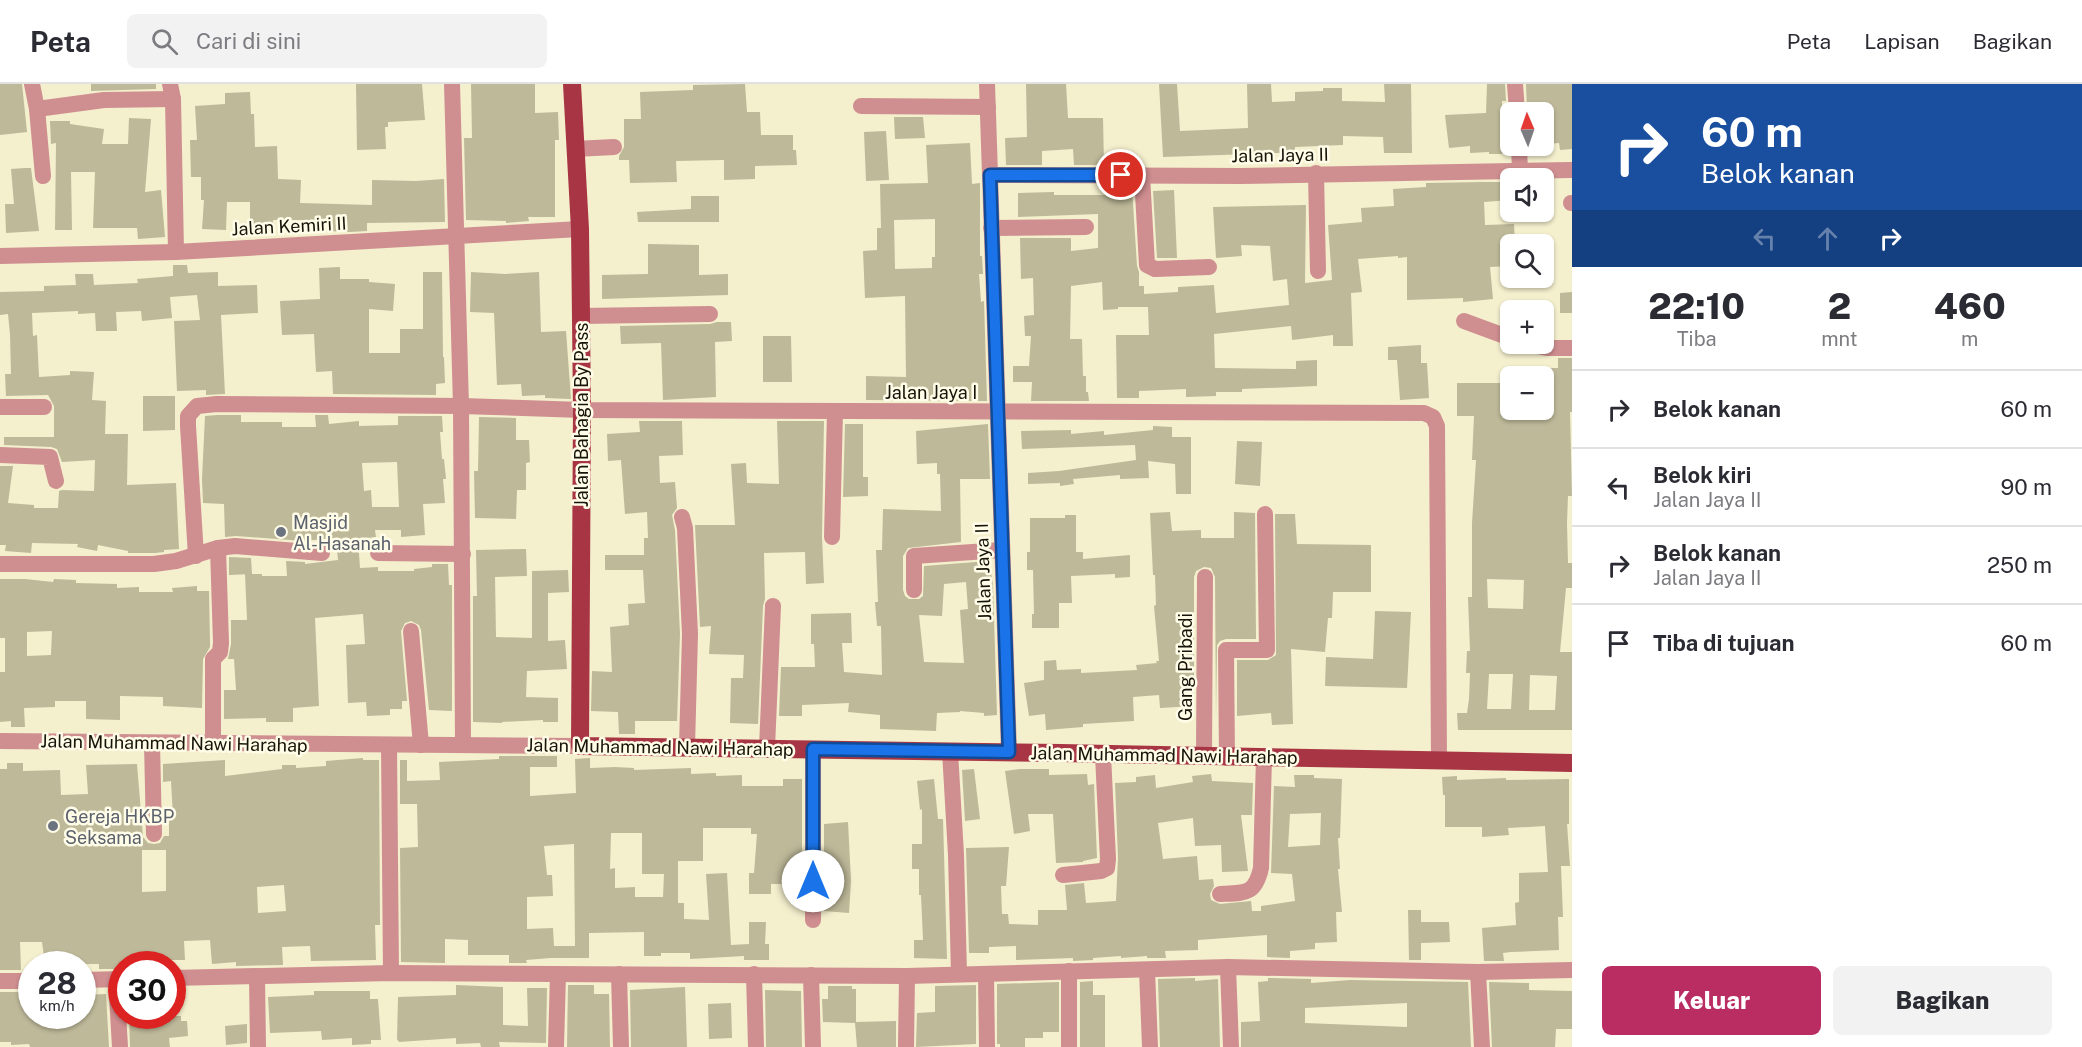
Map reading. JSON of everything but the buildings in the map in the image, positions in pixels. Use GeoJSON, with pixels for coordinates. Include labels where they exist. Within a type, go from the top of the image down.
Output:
{"type":"FeatureCollection","features":[{"type":"Feature","properties":{"kind":"main road","name":"Jalan Bahagia By Pass"},"geometry":{"type":"LineString","coordinates":[[572,84],[580,229],[582,410],[580,746]]}},
{"type":"Feature","properties":{"kind":"main road","name":"Jalan Muhammad Nawi Harahap"},"geometry":{"type":"LineString","coordinates":[[580,746],[1572,763]]}},
{"type":"Feature","properties":{"kind":"street"},"geometry":{"type":"LineString","coordinates":[[32,84],[44,176]]}},
{"type":"Feature","properties":{"kind":"street"},"geometry":{"type":"LineString","coordinates":[[452,84],[461,406],[463,745]]}},
{"type":"Feature","properties":{"kind":"street","name":"Jalan Jaya II"},"geometry":{"type":"LineString","coordinates":[[987,84],[1009,752]]}},
{"type":"Feature","properties":{"kind":"street"},"geometry":{"type":"LineString","coordinates":[[1515,84],[1516,102]]}},
{"type":"Feature","properties":{"kind":"street"},"geometry":{"type":"LineString","coordinates":[[37,109],[172,92],[176,252]]}},
{"type":"Feature","properties":{"kind":"street"},"geometry":{"type":"LineString","coordinates":[[861,106],[988,107]]}},
{"type":"Feature","properties":{"kind":"street"},"geometry":{"type":"LineString","coordinates":[[575,149],[614,147]]}},
{"type":"Feature","properties":{"kind":"street","name":"Jalan Jaya II"},"geometry":{"type":"LineString","coordinates":[[1554,170],[1572,170]]}},
{"type":"Feature","properties":{"kind":"street","name":"Jalan Jaya II"},"geometry":{"type":"LineString","coordinates":[[990,175],[1241,176],[1500,171]]}},
{"type":"Feature","properties":{"kind":"street"},"geometry":{"type":"LineString","coordinates":[[1316,173],[1318,271]]}},
{"type":"Feature","properties":{"kind":"street"},"geometry":{"type":"LineString","coordinates":[[1142,175],[1147,265],[1155,269],[1209,267]]}},
{"type":"Feature","properties":{"kind":"street"},"geometry":{"type":"LineString","coordinates":[[991,228],[1086,227]]}},
{"type":"Feature","properties":{"kind":"street","name":"Jalan Kemiri II"},"geometry":{"type":"LineString","coordinates":[[0,256],[176,252],[580,229]]}},
{"type":"Feature","properties":{"kind":"street"},"geometry":{"type":"LineString","coordinates":[[581,316],[710,314]]}},
{"type":"Feature","properties":{"kind":"street"},"geometry":{"type":"LineString","coordinates":[[1464,321],[1500,334]]}},
{"type":"Feature","properties":{"kind":"street"},"geometry":{"type":"LineString","coordinates":[[1554,348],[1572,348]]}},
{"type":"Feature","properties":{"kind":"street","name":"Jalan Jaya I"},"geometry":{"type":"LineString","coordinates":[[196,556],[188,416],[197,406],[217,404],[461,406],[582,410],[1424,413],[1433,417],[1437,426],[1439,760]]}},
{"type":"Feature","properties":{"kind":"street"},"geometry":{"type":"LineString","coordinates":[[0,407],[44,407]]}},
{"type":"Feature","properties":{"kind":"street"},"geometry":{"type":"LineString","coordinates":[[832,537],[835,411]]}},
{"type":"Feature","properties":{"kind":"street"},"geometry":{"type":"LineString","coordinates":[[0,455],[50,457],[56,481]]}},
{"type":"Feature","properties":{"kind":"street"},"geometry":{"type":"LineString","coordinates":[[1227,758],[1226,650],[1267,650],[1265,514]]}},
{"type":"Feature","properties":{"kind":"street"},"geometry":{"type":"LineString","coordinates":[[682,518],[685,528],[690,634],[687,747]]}},
{"type":"Feature","properties":{"kind":"street"},"geometry":{"type":"LineString","coordinates":[[0,564],[154,564],[176,561],[218,548],[235,546],[322,553]]}},
{"type":"Feature","properties":{"kind":"street"},"geometry":{"type":"LineString","coordinates":[[213,743],[213,659],[221,650],[218,548]]}},
{"type":"Feature","properties":{"kind":"street"},"geometry":{"type":"LineString","coordinates":[[914,590],[914,556],[1002,550]]}},
{"type":"Feature","properties":{"kind":"street"},"geometry":{"type":"LineString","coordinates":[[378,553],[463,554]]}},
{"type":"Feature","properties":{"kind":"street","name":"Gang Pribadi"},"geometry":{"type":"LineString","coordinates":[[1204,757],[1205,577]]}},
{"type":"Feature","properties":{"kind":"street"},"geometry":{"type":"LineString","coordinates":[[767,748],[774,606]]}},
{"type":"Feature","properties":{"kind":"street"},"geometry":{"type":"LineString","coordinates":[[411,631],[421,745]]}},
{"type":"Feature","properties":{"kind":"street","name":"Jalan Muhammad Nawi Harahap"},"geometry":{"type":"LineString","coordinates":[[0,741],[580,746]]}},
{"type":"Feature","properties":{"kind":"street"},"geometry":{"type":"LineString","coordinates":[[152,742],[154,834]]}},
{"type":"Feature","properties":{"kind":"street"},"geometry":{"type":"LineString","coordinates":[[389,745],[392,973]]}},
{"type":"Feature","properties":{"kind":"street"},"geometry":{"type":"LineString","coordinates":[[813,749],[813,920]]}},
{"type":"Feature","properties":{"kind":"street"},"geometry":{"type":"LineString","coordinates":[[950,751],[956,855],[959,974]]}},
{"type":"Feature","properties":{"kind":"street"},"geometry":{"type":"LineString","coordinates":[[1063,874],[1101,872],[1107,868],[1103,755]]}},
{"type":"Feature","properties":{"kind":"street"},"geometry":{"type":"LineString","coordinates":[[1220,894],[1243,893],[1253,889],[1258,881],[1261,868],[1264,758]]}},
{"type":"Feature","properties":{"kind":"street"},"geometry":{"type":"LineString","coordinates":[[1228,967],[1231,1047]]}},
{"type":"Feature","properties":{"kind":"street"},"geometry":{"type":"LineString","coordinates":[[186,978],[392,973],[907,975],[1228,967],[1478,972],[1572,970]]}},
{"type":"Feature","properties":{"kind":"street"},"geometry":{"type":"LineString","coordinates":[[1147,970],[1150,1047]]}},
{"type":"Feature","properties":{"kind":"street"},"geometry":{"type":"LineString","coordinates":[[1069,971],[1069,1047]]}},
{"type":"Feature","properties":{"kind":"street"},"geometry":{"type":"LineString","coordinates":[[1478,972],[1482,1047]]}},
{"type":"Feature","properties":{"kind":"street"},"geometry":{"type":"LineString","coordinates":[[556,1047],[558,974]]}},
{"type":"Feature","properties":{"kind":"street"},"geometry":{"type":"LineString","coordinates":[[620,974],[621,1047]]}},
{"type":"Feature","properties":{"kind":"street"},"geometry":{"type":"LineString","coordinates":[[754,974],[756,1047]]}},
{"type":"Feature","properties":{"kind":"street"},"geometry":{"type":"LineString","coordinates":[[986,974],[987,1047]]}},
{"type":"Feature","properties":{"kind":"street"},"geometry":{"type":"LineString","coordinates":[[811,975],[813,1047]]}},
{"type":"Feature","properties":{"kind":"street"},"geometry":{"type":"LineString","coordinates":[[906,1047],[907,975]]}},
{"type":"Feature","properties":{"kind":"street"},"geometry":{"type":"LineString","coordinates":[[257,976],[258,1047]]}},
{"type":"Feature","properties":{"kind":"street"},"geometry":{"type":"LineString","coordinates":[[0,981],[18,981]]}},
{"type":"Feature","properties":{"kind":"street"},"geometry":{"type":"LineString","coordinates":[[120,1029],[120,1047]]}},
{"type":"Feature","properties":{"kind":"place","name":"Masjid Al-Hasanah"},"geometry":{"type":"Point","coordinates":[281,532]}},
{"type":"Feature","properties":{"kind":"place","name":"Gereja HKBP Seksama"},"geometry":{"type":"Point","coordinates":[53,826]}},
{"type":"Feature","properties":{"kind":"route"},"geometry":{"type":"LineString","coordinates":[[813,881],[813,749],[1009,752],[990,175],[1121,175]]}}]}
